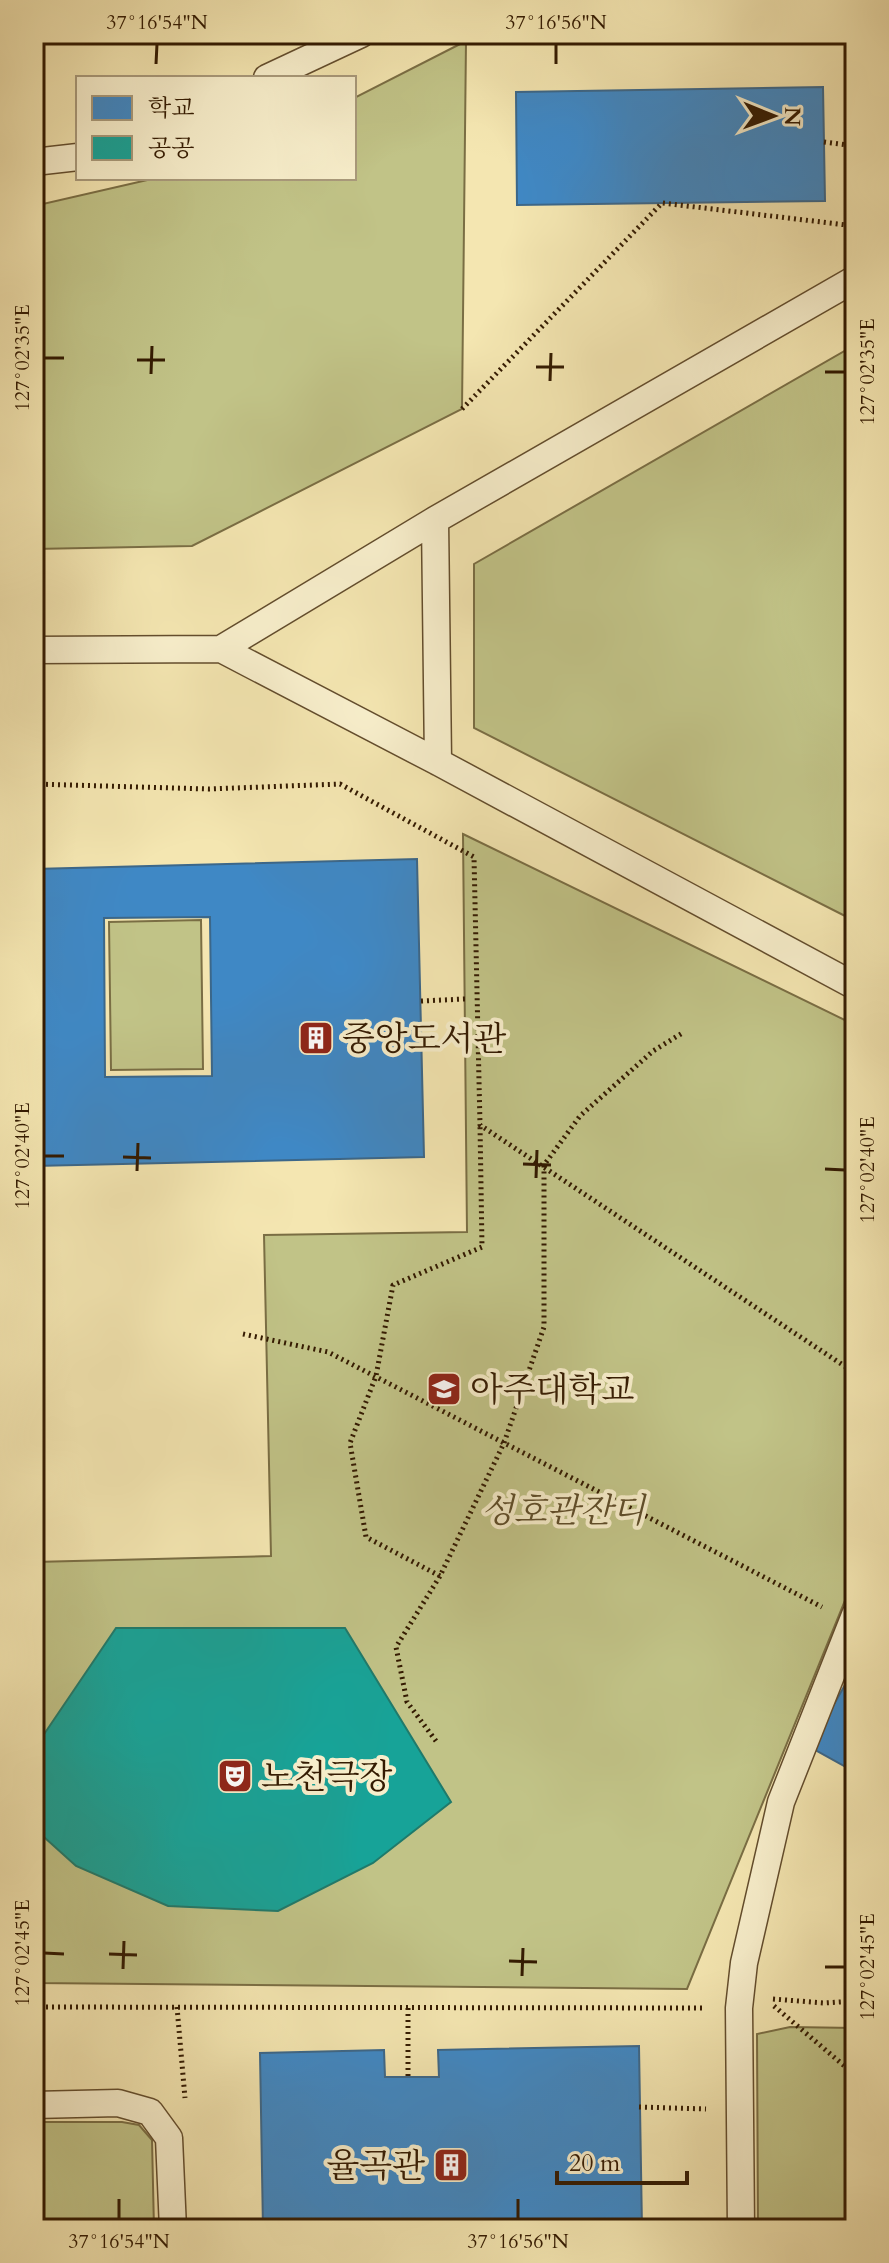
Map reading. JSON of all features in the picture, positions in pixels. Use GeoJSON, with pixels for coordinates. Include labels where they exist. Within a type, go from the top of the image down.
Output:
{"type":"FeatureCollection","features":[{"type":"Feature","properties":{"kind":"lane"},"geometry":{"type":"LineString","coordinates":[[271,76],[361,34]]}},
{"type":"Feature","properties":{"kind":"lane"},"geometry":{"type":"LineString","coordinates":[[34,162],[76,157]]}},
{"type":"Feature","properties":{"kind":"lane"},"geometry":{"type":"LineString","coordinates":[[221,649],[435,520],[855,279]]}},
{"type":"Feature","properties":{"kind":"lane"},"geometry":{"type":"LineString","coordinates":[[435,520],[438,762]]}},
{"type":"Feature","properties":{"kind":"lane"},"geometry":{"type":"LineString","coordinates":[[34,650],[221,649],[855,986]]}},
{"type":"Feature","properties":{"kind":"lane"},"geometry":{"type":"LineString","coordinates":[[741,2229],[739,2008],[744,1963],[781,1802],[853,1619]]}},
{"type":"Feature","properties":{"kind":"lane"},"geometry":{"type":"LineString","coordinates":[[34,2105],[118,2103],[150,2112],[169,2138],[173,2229]]}},
{"type":"Feature","properties":{"kind":"path"},"geometry":{"type":"LineString","coordinates":[[824,142],[855,146]]}},
{"type":"Feature","properties":{"kind":"path"},"geometry":{"type":"LineString","coordinates":[[462,409],[662,203],[855,226]]}},
{"type":"Feature","properties":{"kind":"path"},"geometry":{"type":"LineString","coordinates":[[34,784],[209,789],[340,784],[474,857],[482,1247],[393,1285],[376,1376],[350,1443],[366,1537],[440,1576]]}},
{"type":"Feature","properties":{"kind":"path"},"geometry":{"type":"LineString","coordinates":[[421,1001],[465,999]]}},
{"type":"Feature","properties":{"kind":"path"},"geometry":{"type":"LineString","coordinates":[[436,1741],[407,1702],[396,1647],[440,1576],[504,1443],[544,1327],[544,1165],[580,1116],[653,1051],[684,1032]]}},
{"type":"Feature","properties":{"kind":"path"},"geometry":{"type":"LineString","coordinates":[[480,1125],[855,1373]]}},
{"type":"Feature","properties":{"kind":"path"},"geometry":{"type":"LineString","coordinates":[[243,1334],[328,1352],[853,1619]]}},
{"type":"Feature","properties":{"kind":"path"},"geometry":{"type":"LineString","coordinates":[[855,2001],[824,2003],[764,1998],[855,2075]]}},
{"type":"Feature","properties":{"kind":"path"},"geometry":{"type":"LineString","coordinates":[[34,2007],[739,2008]]}},
{"type":"Feature","properties":{"kind":"path"},"geometry":{"type":"LineString","coordinates":[[408,2008],[408,2077]]}},
{"type":"Feature","properties":{"kind":"path"},"geometry":{"type":"LineString","coordinates":[[639,2107],[740,2110]]}},
{"type":"Feature","properties":{"kind":"green space"},"geometry":{"type":"Polygon","coordinates":[[[466,41],[462,409],[192,546],[34,549],[34,206],[147,180],[356,180],[356,97],[466,41]]]}},
{"type":"Feature","properties":{"kind":"green space"},"geometry":{"type":"Polygon","coordinates":[[[855,345],[855,921],[474,728],[474,564],[855,345]]]}},
{"type":"Feature","properties":{"kind":"green space","name":"성호관잔디"},"geometry":{"type":"Polygon","coordinates":[[[463,834],[855,1025],[855,1576],[687,1989],[34,1983],[34,1562],[271,1556],[264,1235],[467,1232],[463,834]]]}},
{"type":"Feature","properties":{"kind":"green space"},"geometry":{"type":"Polygon","coordinates":[[[201,920],[203,1069],[111,1070],[109,922],[201,920]]]}},
{"type":"Feature","properties":{"kind":"green space"},"geometry":{"type":"Polygon","coordinates":[[[790,2027],[855,2028],[855,2229],[758,2229],[757,2034],[790,2027]]]}},
{"type":"Feature","properties":{"kind":"green space"},"geometry":{"type":"Polygon","coordinates":[[[34,2122],[122,2122],[139,2125],[152,2140],[154,2229],[34,2229],[34,2122]]]}},
{"type":"Feature","properties":{"kind":"building: 학교"},"geometry":{"type":"Polygon","coordinates":[[[823,87],[825,201],[517,205],[516,92],[823,87]]]}},
{"type":"Feature","properties":{"kind":"building: 학교","name":"중앙도서관"},"geometry":{"type":"Polygon","coordinates":[[[417,859],[424,1157],[34,1166],[34,869],[417,859]],[[210,917],[104,918],[105,1077],[212,1076],[210,917]]]}},
{"type":"Feature","properties":{"kind":"building: 학교"},"geometry":{"type":"Polygon","coordinates":[[[855,1667],[855,1772],[810,1747],[855,1667]]]}},
{"type":"Feature","properties":{"kind":"building: 학교","name":"율곡관"},"geometry":{"type":"Polygon","coordinates":[[[639,2046],[642,2229],[263,2229],[260,2053],[384,2050],[385,2077],[439,2077],[438,2050],[639,2046]]]}},
{"type":"Feature","properties":{"kind":"building: 공공","name":"노천극장"},"geometry":{"type":"Polygon","coordinates":[[[116,1628],[345,1628],[451,1802],[373,1863],[278,1911],[168,1906],[76,1866],[34,1828],[34,1749],[116,1628]]]}},
{"type":"Feature","properties":{"kind":"place","name":"중앙도서관"},"geometry":{"type":"Point","coordinates":[316,1038]}},
{"type":"Feature","properties":{"kind":"place","name":"아주대학교"},"geometry":{"type":"Point","coordinates":[444,1389]}},
{"type":"Feature","properties":{"kind":"place","name":"노천극장"},"geometry":{"type":"Point","coordinates":[235,1776]}},
{"type":"Feature","properties":{"kind":"place","name":"율곡관"},"geometry":{"type":"Point","coordinates":[451,2165]}}]}
